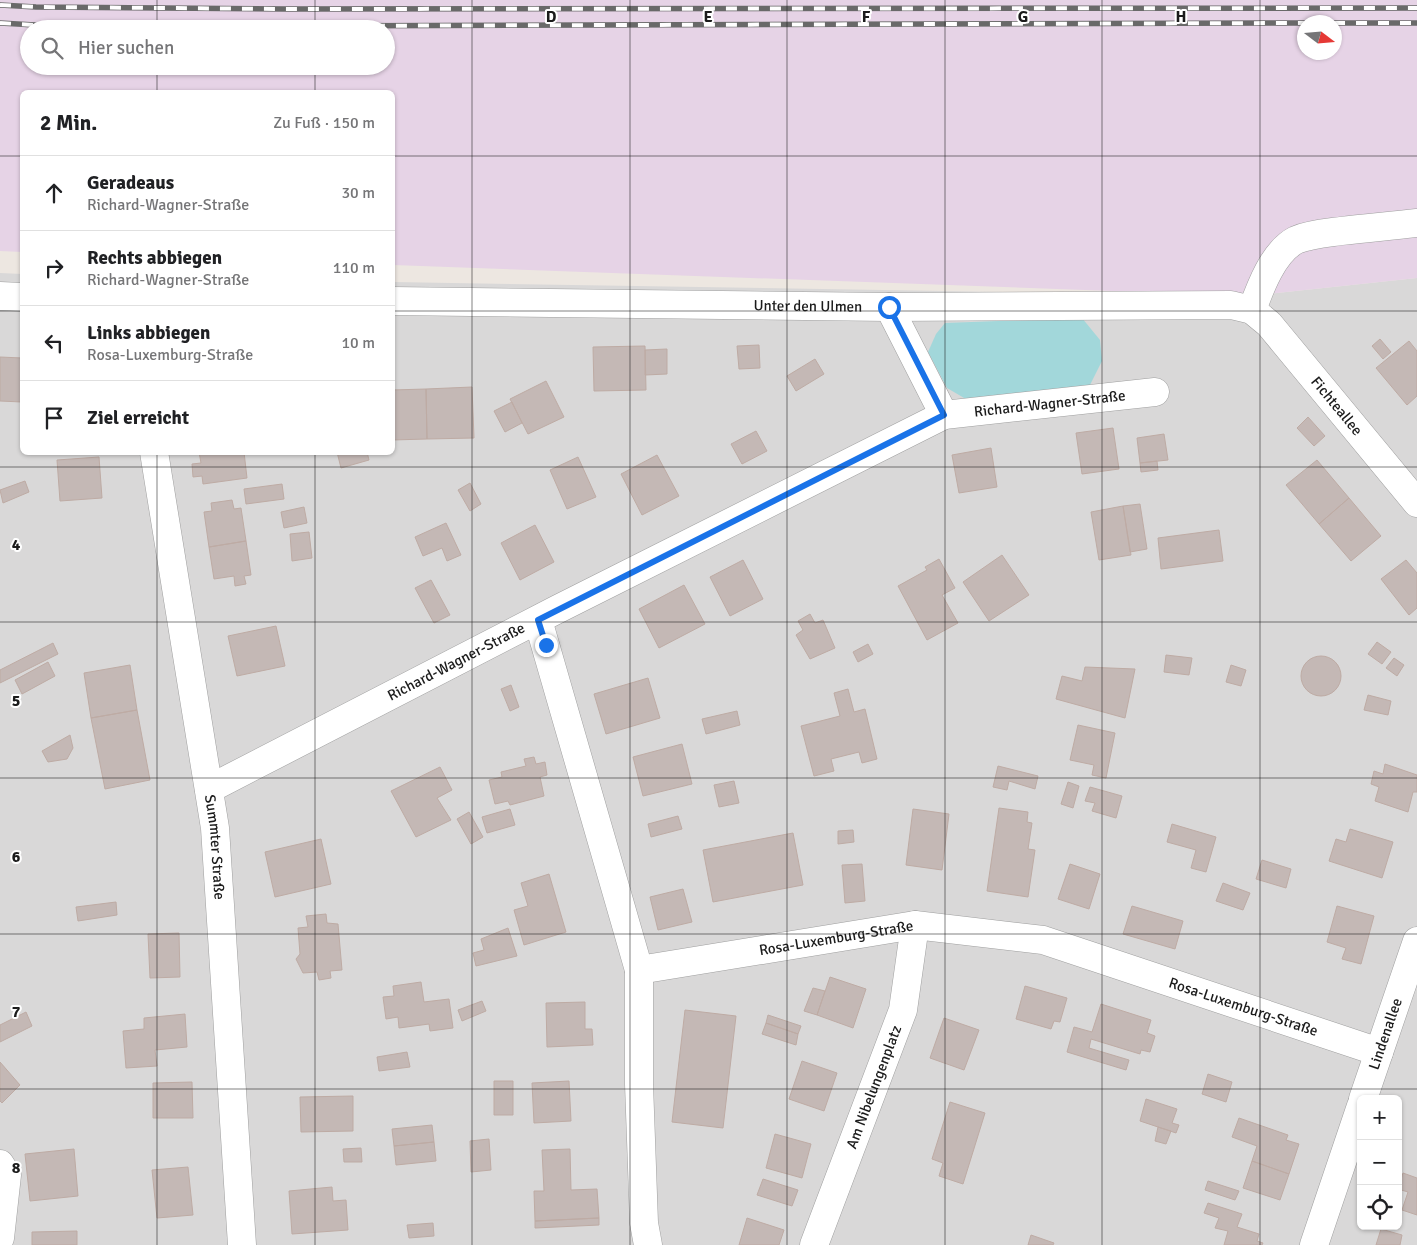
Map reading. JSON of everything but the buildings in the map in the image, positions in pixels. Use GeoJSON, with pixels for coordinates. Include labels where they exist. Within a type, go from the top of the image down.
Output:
{"type":"FeatureCollection","features":[{"type":"Feature","properties":{"kind":"street"},"geometry":{"type":"LineString","coordinates":[[1252,310],[1260,286],[1280,254],[1295,241],[1313,235],[1417,224]]}},
{"type":"Feature","properties":{"kind":"street"},"geometry":{"type":"LineString","coordinates":[[0,296],[20,297]]}},
{"type":"Feature","properties":{"kind":"street","name":"Unter den Ulmen"},"geometry":{"type":"LineString","coordinates":[[395,302],[889,307],[1231,305],[1252,310]]}},
{"type":"Feature","properties":{"kind":"street"},"geometry":{"type":"LineString","coordinates":[[889,307],[944,415]]}},
{"type":"Feature","properties":{"kind":"street","name":"Fichteallee"},"geometry":{"type":"LineString","coordinates":[[1252,310],[1268,324],[1417,503]]}},
{"type":"Feature","properties":{"kind":"street","name":"Richard-Wagner-Straße"},"geometry":{"type":"LineString","coordinates":[[209,789],[944,415],[1154,392]]}},
{"type":"Feature","properties":{"kind":"street","name":"Summter Straße"},"geometry":{"type":"LineString","coordinates":[[154,455],[215,828],[242,1245]]}},
{"type":"Feature","properties":{"kind":"street"},"geometry":{"type":"LineString","coordinates":[[538,620],[639,970],[639,1084],[644,1223],[648,1245]]}},
{"type":"Feature","properties":{"kind":"street","name":"Rosa-Luxemburg-Straße"},"geometry":{"type":"LineString","coordinates":[[639,970],[915,925],[1042,940],[1379,1052]]}},
{"type":"Feature","properties":{"kind":"street","name":"Am Nibelungenplatz"},"geometry":{"type":"LineString","coordinates":[[814,1245],[903,1010],[915,925]]}},
{"type":"Feature","properties":{"kind":"street","name":"Lindenallee"},"geometry":{"type":"LineString","coordinates":[[1364,1095],[1417,941]]}},
{"type":"Feature","properties":{"kind":"street"},"geometry":{"type":"LineString","coordinates":[[1314,1245],[1357,1118]]}},
{"type":"Feature","properties":{"kind":"street"},"geometry":{"type":"LineString","coordinates":[[0,1164],[7,1175],[0,1238]]}},
{"type":"Feature","properties":{"kind":"shaded area"},"geometry":{"type":"Polygon","coordinates":[[[0,0],[1417,0],[1417,278],[1250,296],[395,265],[395,90],[20,90],[20,252],[0,251],[0,0]]]}},
{"type":"Feature","properties":{"kind":"shaded area"},"geometry":{"type":"Polygon","coordinates":[[[0,273],[20,274],[20,455],[395,455],[395,282],[1250,296],[1417,278],[1417,1245],[0,1245],[0,273]]]}},
{"type":"Feature","properties":{"kind":"water"},"geometry":{"type":"Polygon","coordinates":[[[1082,318],[1100,340],[1102,361],[1089,387],[971,402],[947,388],[928,352],[936,334],[945,323],[1082,318]]]}},
{"type":"Feature","properties":{"kind":"railway"},"geometry":{"type":"LineString","coordinates":[[0,5],[286,9],[1417,8]]}},
{"type":"Feature","properties":{"kind":"railway"},"geometry":{"type":"LineString","coordinates":[[0,23],[20,24]]}},
{"type":"Feature","properties":{"kind":"railway"},"geometry":{"type":"LineString","coordinates":[[395,26],[1297,23]]}},
{"type":"Feature","properties":{"kind":"railway"},"geometry":{"type":"LineString","coordinates":[[1342,23],[1417,23]]}},
{"type":"Feature","properties":{"kind":"route"},"geometry":{"type":"LineString","coordinates":[[546,645],[538,620],[944,415],[889,307]]}}]}
